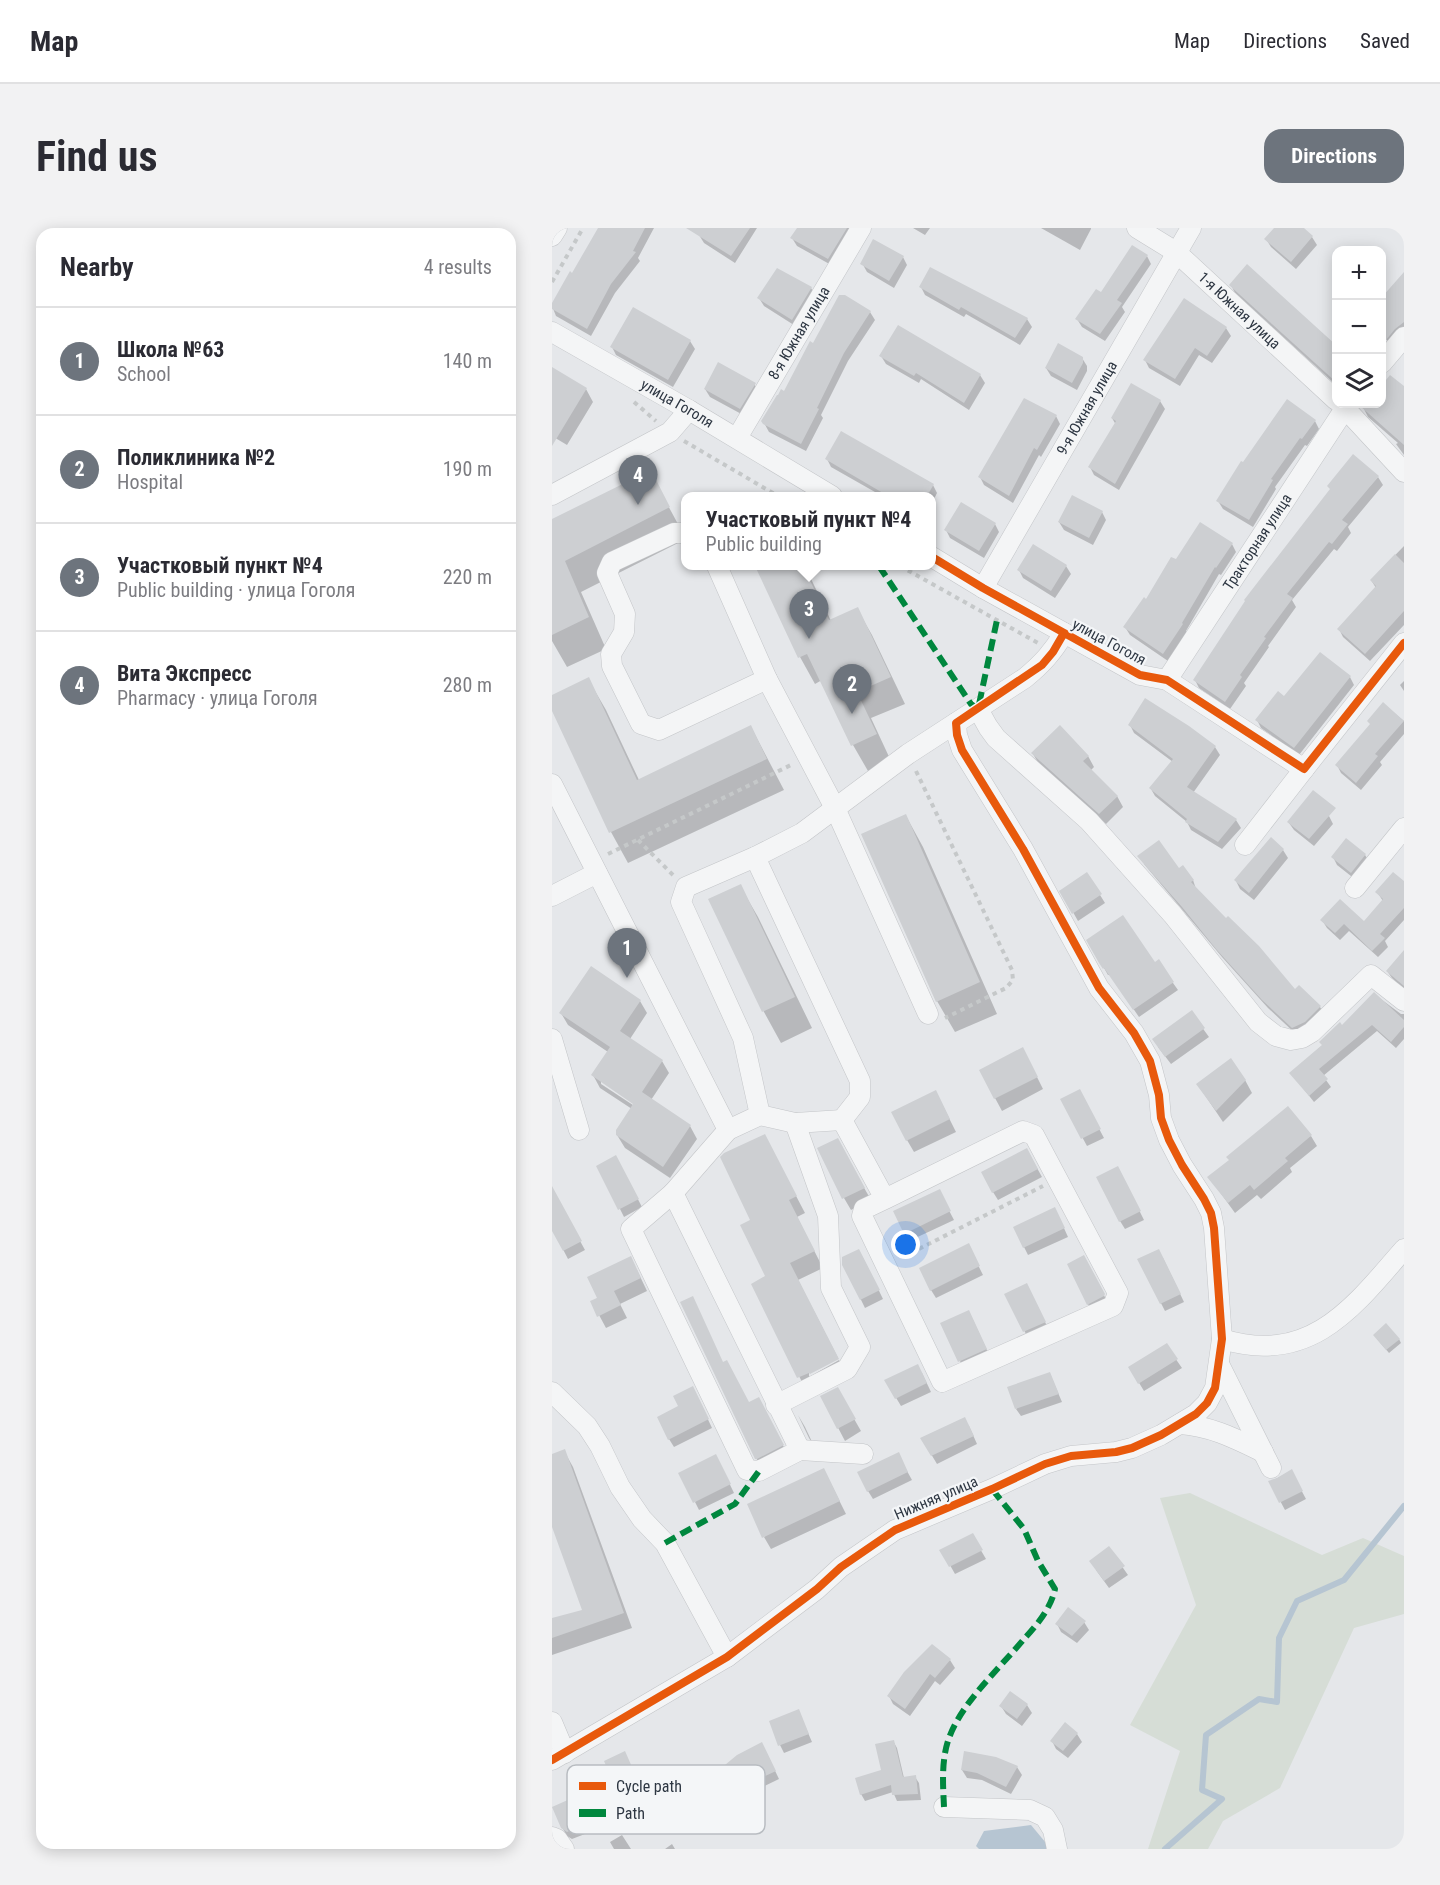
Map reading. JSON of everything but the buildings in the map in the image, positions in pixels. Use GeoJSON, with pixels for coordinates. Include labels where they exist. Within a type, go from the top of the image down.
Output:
{"type":"FeatureCollection","features":[{"type":"Feature","properties":{"kind":"street"},"geometry":{"type":"LineString","coordinates":[[552,236],[556,228]]}},
{"type":"Feature","properties":{"kind":"street","name":"8-я Южная улица"},"geometry":{"type":"LineString","coordinates":[[737,438],[861,228]]}},
{"type":"Feature","properties":{"kind":"street","name":"1-я Южная улица"},"geometry":{"type":"LineString","coordinates":[[1137,228],[1176,252],[1332,394]]}},
{"type":"Feature","properties":{"kind":"street","name":"9-я Южная улица"},"geometry":{"type":"LineString","coordinates":[[983,588],[1191,228]]}},
{"type":"Feature","properties":{"kind":"street","name":"улица Гоголя"},"geometry":{"type":"LineString","coordinates":[[552,332],[737,438],[805,490]]}},
{"type":"Feature","properties":{"kind":"street"},"geometry":{"type":"LineString","coordinates":[[1386,358],[1404,337]]}},
{"type":"Feature","properties":{"kind":"street","name":"Тракторная улица"},"geometry":{"type":"LineString","coordinates":[[1167,680],[1339,408]]}},
{"type":"Feature","properties":{"kind":"street","name":"1-я Южная улица"},"geometry":{"type":"LineString","coordinates":[[1346,408],[1404,472]]}},
{"type":"Feature","properties":{"kind":"street"},"geometry":{"type":"LineString","coordinates":[[552,495],[670,432],[689,410]]}},
{"type":"Feature","properties":{"kind":"street"},"geometry":{"type":"LineString","coordinates":[[681,533],[674,533],[612,562],[608,573],[625,614],[624,632],[611,654],[612,666],[640,724],[659,730],[767,679]]}},
{"type":"Feature","properties":{"kind":"street","name":"улица Гоголя"},"geometry":{"type":"LineString","coordinates":[[936,559],[1140,675],[1167,680],[1304,769]]}},
{"type":"Feature","properties":{"kind":"street"},"geometry":{"type":"LineString","coordinates":[[719,570],[767,679],[835,808],[928,1014]]}},
{"type":"Feature","properties":{"kind":"street"},"geometry":{"type":"LineString","coordinates":[[760,1115],[742,1038],[681,902],[686,887],[755,857],[802,833],[908,754],[1025,678],[1042,665],[1064,633]]}},
{"type":"Feature","properties":{"kind":"street"},"geometry":{"type":"LineString","coordinates":[[1245,845],[1404,643]]}},
{"type":"Feature","properties":{"kind":"street"},"geometry":{"type":"LineString","coordinates":[[978,709],[996,738],[1096,829],[1173,915],[1258,1022],[1276,1036],[1291,1040],[1302,1038],[1312,1032],[1371,975],[1404,1001]]}},
{"type":"Feature","properties":{"kind":"street","name":"Нижняя улица"},"geometry":{"type":"LineString","coordinates":[[559,1756],[727,1657],[817,1589],[841,1567],[895,1530],[1045,1464],[1071,1456],[1116,1452],[1132,1448],[1161,1435],[1196,1414],[1208,1403],[1215,1388],[1222,1339],[1211,1213],[1169,1140],[1161,1118],[1150,1061],[1134,1033],[1099,988],[1023,849],[962,750],[956,723]]}},
{"type":"Feature","properties":{"kind":"street"},"geometry":{"type":"LineString","coordinates":[[553,787],[728,1130]]}},
{"type":"Feature","properties":{"kind":"street"},"geometry":{"type":"LineString","coordinates":[[1355,888],[1404,828]]}},
{"type":"Feature","properties":{"kind":"street"},"geometry":{"type":"LineString","coordinates":[[755,857],[860,1082],[860,1097],[842,1120],[795,1123],[760,1115],[728,1130],[673,1193],[631,1229],[747,1470],[759,1471],[800,1450],[863,1454]]}},
{"type":"Feature","properties":{"kind":"street"},"geometry":{"type":"LineString","coordinates":[[552,896],[594,868]]}},
{"type":"Feature","properties":{"kind":"street"},"geometry":{"type":"LineString","coordinates":[[552,1039],[579,1130]]}},
{"type":"Feature","properties":{"kind":"street"},"geometry":{"type":"LineString","coordinates":[[842,1120],[885,1198]]}},
{"type":"Feature","properties":{"kind":"street"},"geometry":{"type":"LineString","coordinates":[[776,1405],[847,1369],[860,1347],[831,1288],[828,1216],[795,1123]]}},
{"type":"Feature","properties":{"kind":"street"},"geometry":{"type":"LineString","coordinates":[[1023,1131],[1034,1135],[1057,1178],[1118,1293],[1113,1306],[942,1383],[862,1216],[864,1209],[1023,1131]]}},
{"type":"Feature","properties":{"kind":"street"},"geometry":{"type":"LineString","coordinates":[[673,1193],[800,1450]]}},
{"type":"Feature","properties":{"kind":"street"},"geometry":{"type":"LineString","coordinates":[[1222,1339],[1244,1346],[1279,1344],[1300,1340],[1318,1332],[1334,1323],[1356,1305],[1404,1249]]}},
{"type":"Feature","properties":{"kind":"street"},"geometry":{"type":"LineString","coordinates":[[1180,1424],[1197,1425],[1223,1433],[1267,1460],[1219,1364]]}},
{"type":"Feature","properties":{"kind":"street"},"geometry":{"type":"LineString","coordinates":[[552,1392],[587,1426],[600,1446],[620,1487],[636,1511],[665,1543],[727,1657]]}},
{"type":"Feature","properties":{"kind":"street"},"geometry":{"type":"LineString","coordinates":[[552,1722],[559,1756]]}},
{"type":"Feature","properties":{"kind":"street"},"geometry":{"type":"LineString","coordinates":[[944,1807],[1030,1810],[1045,1817],[1053,1830],[1057,1849]]}},
{"type":"Feature","properties":{"kind":"street"},"geometry":{"type":"LineString","coordinates":[[552,1837],[558,1839],[564,1849]]}},
{"type":"Feature","properties":{"kind":"path"},"geometry":{"type":"LineString","coordinates":[[552,282],[583,228]]}},
{"type":"Feature","properties":{"kind":"path"},"geometry":{"type":"LineString","coordinates":[[907,570],[1053,652]]}},
{"type":"Feature","properties":{"kind":"path"},"geometry":{"type":"LineString","coordinates":[[908,754],[1012,970],[1014,980],[1006,988],[948,1017],[938,1018],[928,1014]]}},
{"type":"Feature","properties":{"kind":"path"},"geometry":{"type":"LineString","coordinates":[[594,868],[638,840],[807,757]]}},
{"type":"Feature","properties":{"kind":"path"},"geometry":{"type":"LineString","coordinates":[[638,840],[686,887]]}},
{"type":"Feature","properties":{"kind":"path"},"geometry":{"type":"LineString","coordinates":[[886,1266],[1057,1178]]}},
{"type":"Feature","properties":{"kind":"shaded area"},"geometry":{"type":"Polygon","coordinates":[[[1190,1493],[1322,1555],[1363,1538],[1404,1556],[1404,1614],[1354,1628],[1280,1788],[1223,1821],[1208,1849],[1148,1849],[1180,1751],[1130,1725],[1196,1605],[1160,1498],[1190,1493]]]}},
{"type":"Feature","properties":{"kind":"water"},"geometry":{"type":"Polygon","coordinates":[[[1031,1825],[1046,1843],[1046,1849],[979,1849],[976,1846],[984,1831],[1031,1825]]]}},
{"type":"Feature","properties":{"kind":"waterway"},"geometry":{"type":"LineString","coordinates":[[1165,1849],[1222,1799],[1202,1790],[1206,1735],[1259,1699],[1277,1702],[1279,1638],[1297,1601],[1344,1580],[1404,1506]]}},
{"type":"Feature","properties":{"kind":"marked path"},"geometry":{"type":"LineString","coordinates":[[882,570],[971,704],[978,709],[997,620]]}},
{"type":"Feature","properties":{"kind":"marked path"},"geometry":{"type":"LineString","coordinates":[[665,1543],[735,1504],[759,1471]]}},
{"type":"Feature","properties":{"kind":"marked path"},"geometry":{"type":"LineString","coordinates":[[944,1807],[945,1755],[955,1725],[982,1686],[1038,1622],[1047,1609],[1055,1589],[1038,1561],[1024,1529],[992,1489]]}},
{"type":"Feature","properties":{"kind":"cycle path"},"geometry":{"type":"LineString","coordinates":[[936,559],[1140,675],[1167,680],[1304,769],[1404,643]]}},
{"type":"Feature","properties":{"kind":"cycle path"},"geometry":{"type":"LineString","coordinates":[[552,1760],[727,1657],[817,1589],[841,1567],[895,1530],[1045,1464],[1071,1456],[1116,1452],[1132,1448],[1161,1435],[1196,1414],[1207,1403],[1215,1388],[1222,1339],[1211,1213],[1169,1140],[1161,1118],[1159,1095],[1150,1061],[1134,1033],[1099,988],[1023,849],[962,750],[957,735],[956,723],[1042,665],[1064,633]]}},
{"type":"Feature","properties":{"kind":"place","name":"Вита Экспресс"},"geometry":{"type":"Point","coordinates":[638,505]}},
{"type":"Feature","properties":{"kind":"place","name":"Участковый пункт №4"},"geometry":{"type":"Point","coordinates":[809,639]}},
{"type":"Feature","properties":{"kind":"place","name":"Поликлиника №2"},"geometry":{"type":"Point","coordinates":[852,714]}},
{"type":"Feature","properties":{"kind":"place","name":"Школа №63"},"geometry":{"type":"Point","coordinates":[627,978]}}]}
